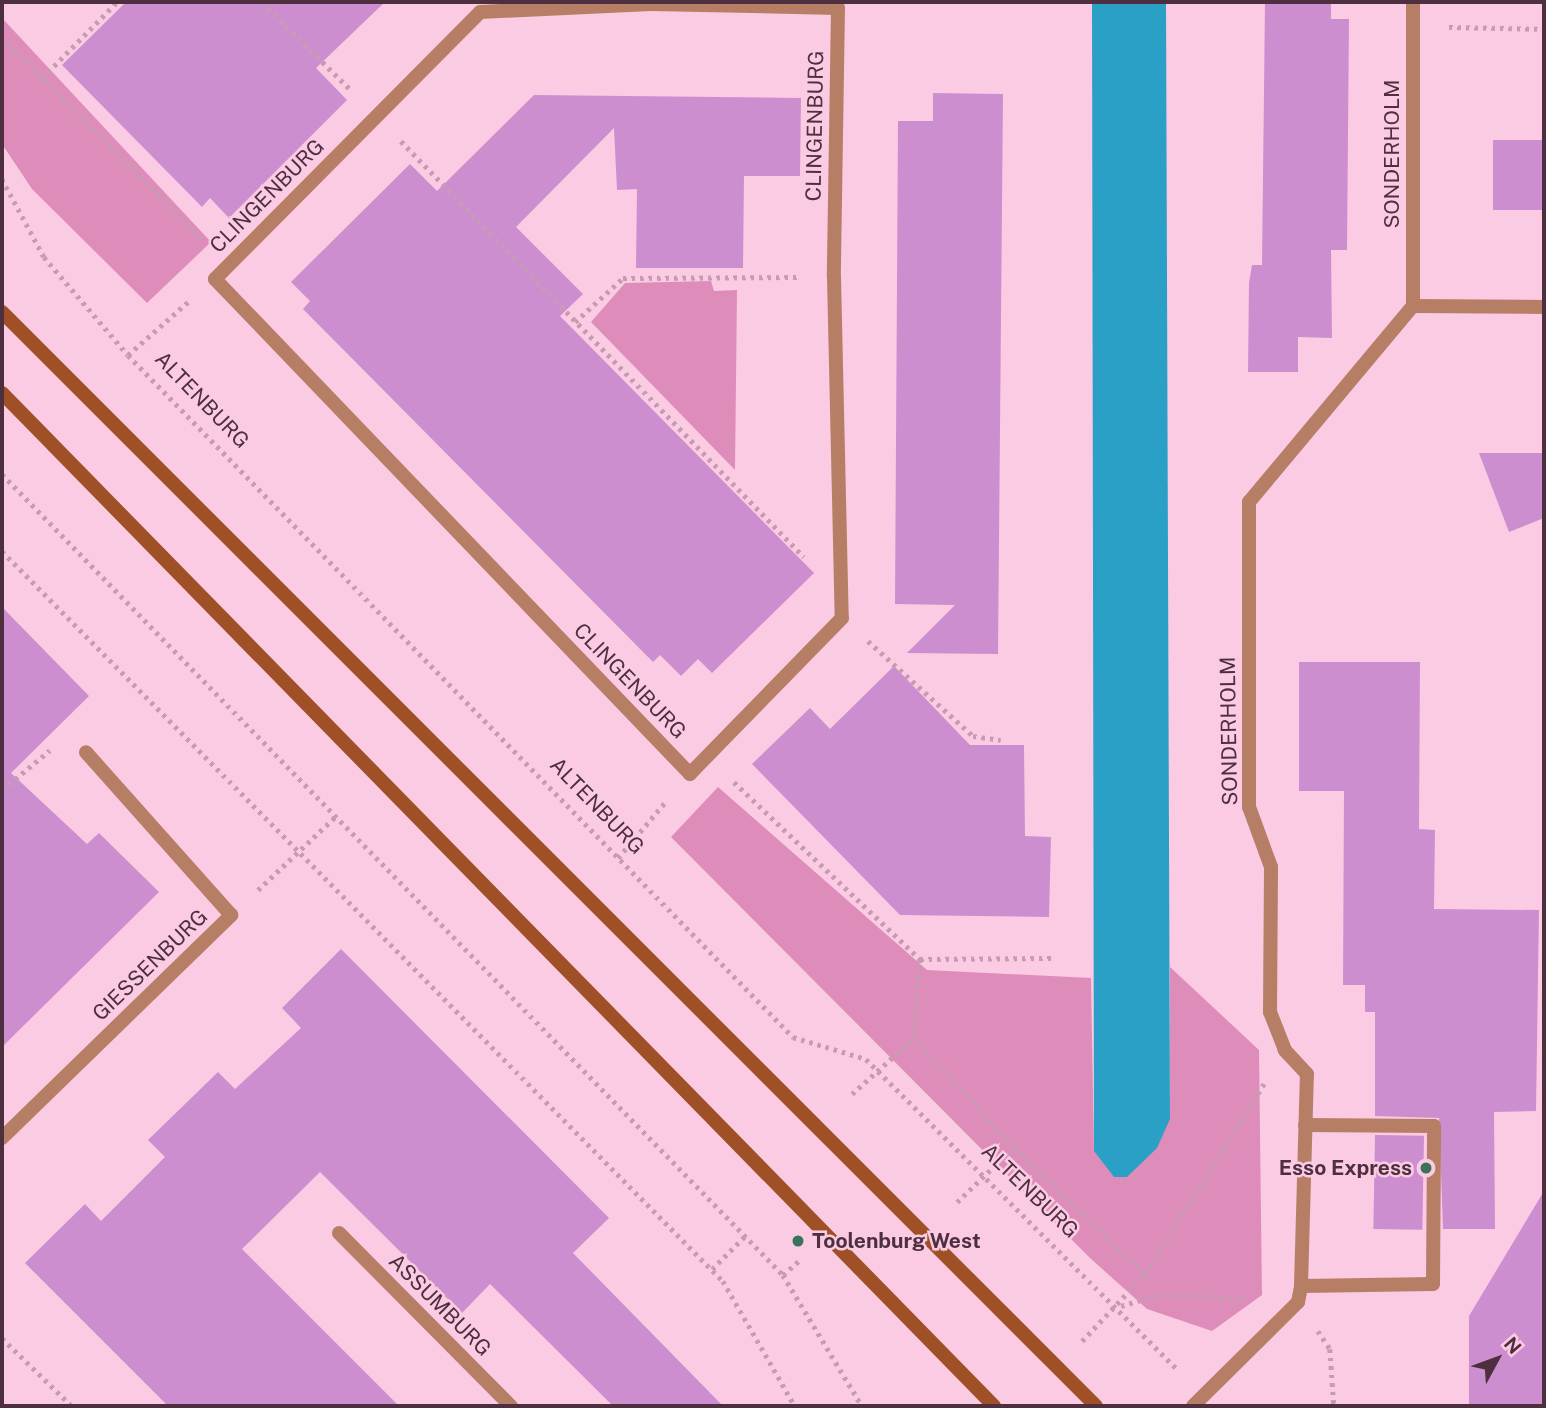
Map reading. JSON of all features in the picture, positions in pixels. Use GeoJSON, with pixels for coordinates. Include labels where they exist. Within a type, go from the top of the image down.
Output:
{"type":"FeatureCollection","features":[{"type":"Feature","properties":{"kind":"main road"},"geometry":{"type":"LineString","coordinates":[[2,312],[1096,1406]]}},
{"type":"Feature","properties":{"kind":"main road"},"geometry":{"type":"LineString","coordinates":[[2,393],[993,1406]]}},
{"type":"Feature","properties":{"kind":"street","name":"SONDERHOLM"},"geometry":{"type":"LineString","coordinates":[[1198,1402],[1298,1302],[1301,1286],[1307,1074],[1285,1050],[1270,1012],[1271,867],[1249,807],[1249,502],[1412,306],[1413,2]]}},
{"type":"Feature","properties":{"kind":"street","name":"CLINGENBURG"},"geometry":{"type":"LineString","coordinates":[[690,774],[215,279],[480,12],[651,3],[838,8],[834,277],[842,618]]}},
{"type":"Feature","properties":{"kind":"street"},"geometry":{"type":"LineString","coordinates":[[1412,306],[1544,307]]}},
{"type":"Feature","properties":{"kind":"street"},"geometry":{"type":"LineString","coordinates":[[690,774],[842,618]]}},
{"type":"Feature","properties":{"kind":"street","name":"GIESSENBURG"},"geometry":{"type":"LineString","coordinates":[[2,1138],[231,915],[86,752]]}},
{"type":"Feature","properties":{"kind":"street"},"geometry":{"type":"LineString","coordinates":[[1301,1286],[1433,1284],[1434,1126],[1305,1125]]}},
{"type":"Feature","properties":{"kind":"street","name":"ASSUMBURG"},"geometry":{"type":"LineString","coordinates":[[339,1233],[511,1406]]}},
{"type":"Feature","properties":{"kind":"path"},"geometry":{"type":"LineString","coordinates":[[42,78],[117,2]]}},
{"type":"Feature","properties":{"kind":"path"},"geometry":{"type":"LineString","coordinates":[[262,2],[377,116],[811,565]]}},
{"type":"Feature","properties":{"kind":"path"},"geometry":{"type":"LineString","coordinates":[[1413,27],[1544,29]]}},
{"type":"Feature","properties":{"kind":"path"},"geometry":{"type":"LineString","coordinates":[[2,37],[228,265]]}},
{"type":"Feature","properties":{"kind":"path","name":"ALTENBURG"},"geometry":{"type":"LineString","coordinates":[[2,178],[44,257],[128,355],[618,858],[793,1037],[866,1059],[1120,1307],[1198,1402]]}},
{"type":"Feature","properties":{"kind":"path"},"geometry":{"type":"LineString","coordinates":[[575,322],[623,278],[834,277]]}},
{"type":"Feature","properties":{"kind":"path"},"geometry":{"type":"LineString","coordinates":[[128,355],[215,279]]}},
{"type":"Feature","properties":{"kind":"path"},"geometry":{"type":"LineString","coordinates":[[2,474],[783,1275],[862,1406]]}},
{"type":"Feature","properties":{"kind":"path"},"geometry":{"type":"LineString","coordinates":[[2,551],[297,853],[712,1269],[795,1406]]}},
{"type":"Feature","properties":{"kind":"path"},"geometry":{"type":"LineString","coordinates":[[842,618],[973,736],[1001,740]]}},
{"type":"Feature","properties":{"kind":"path"},"geometry":{"type":"LineString","coordinates":[[2,790],[45,750],[86,752]]}},
{"type":"Feature","properties":{"kind":"path"},"geometry":{"type":"LineString","coordinates":[[708,757],[920,959],[1052,958]]}},
{"type":"Feature","properties":{"kind":"path"},"geometry":{"type":"LineString","coordinates":[[618,858],[690,774]]}},
{"type":"Feature","properties":{"kind":"path"},"geometry":{"type":"LineString","coordinates":[[231,915],[336,816]]}},
{"type":"Feature","properties":{"kind":"path"},"geometry":{"type":"LineString","coordinates":[[852,1094],[914,1038],[920,959]]}},
{"type":"Feature","properties":{"kind":"path"},"geometry":{"type":"LineString","coordinates":[[914,1038],[1014,1147],[1145,1274]]}},
{"type":"Feature","properties":{"kind":"path"},"geometry":{"type":"LineString","coordinates":[[1056,1366],[1120,1307],[1145,1274],[1285,1050]]}},
{"type":"Feature","properties":{"kind":"path"},"geometry":{"type":"LineString","coordinates":[[957,1202],[1014,1147]]}},
{"type":"Feature","properties":{"kind":"path"},"geometry":{"type":"LineString","coordinates":[[712,1269],[746,1235]]}},
{"type":"Feature","properties":{"kind":"path"},"geometry":{"type":"LineString","coordinates":[[783,1275],[808,1252]]}},
{"type":"Feature","properties":{"kind":"path"},"geometry":{"type":"LineString","coordinates":[[2,1338],[72,1406]]}},
{"type":"Feature","properties":{"kind":"shaded area"},"geometry":{"type":"Polygon","coordinates":[[[2,18],[211,242],[147,303],[32,189],[2,144],[2,18]]]}},
{"type":"Feature","properties":{"kind":"shaded area"},"geometry":{"type":"Polygon","coordinates":[[[711,281],[714,291],[737,290],[735,470],[591,322],[625,283],[711,281]]]}},
{"type":"Feature","properties":{"kind":"shaded area"},"geometry":{"type":"Polygon","coordinates":[[[718,787],[927,970],[1091,978],[1094,1151],[1170,1119],[1170,967],[1259,1050],[1262,1295],[1212,1331],[1147,1309],[1090,1258],[671,837],[718,787]]]}},
{"type":"Feature","properties":{"kind":"water"},"geometry":{"type":"Polygon","coordinates":[[[1092,2],[1166,2],[1170,1119],[1157,1148],[1127,1177],[1114,1177],[1094,1151],[1092,2]]]}},
{"type":"Feature","properties":{"kind":"building"},"geometry":{"type":"Polygon","coordinates":[[[126,2],[385,2],[316,68],[347,100],[229,218],[210,198],[202,207],[62,65],[126,2]]]}},
{"type":"Feature","properties":{"kind":"building"},"geometry":{"type":"Polygon","coordinates":[[[1265,2],[1331,2],[1331,19],[1349,19],[1347,250],[1331,250],[1332,338],[1298,337],[1298,372],[1248,372],[1249,283],[1252,265],[1262,265],[1265,2]]]}},
{"type":"Feature","properties":{"kind":"building"},"geometry":{"type":"Polygon","coordinates":[[[933,93],[1003,94],[998,654],[907,653],[955,605],[895,604],[898,121],[933,121],[933,93]]]}},
{"type":"Feature","properties":{"kind":"building"},"geometry":{"type":"Polygon","coordinates":[[[534,95],[801,98],[800,176],[744,176],[743,268],[636,268],[637,189],[617,190],[614,128],[516,227],[583,294],[560,316],[814,573],[712,673],[698,659],[681,676],[660,655],[653,662],[303,309],[310,301],[291,282],[410,164],[437,191],[534,95]]]}},
{"type":"Feature","properties":{"kind":"building"},"geometry":{"type":"Polygon","coordinates":[[[1493,140],[1544,140],[1544,210],[1493,210],[1493,140]]]}},
{"type":"Feature","properties":{"kind":"building"},"geometry":{"type":"Polygon","coordinates":[[[1479,453],[1544,453],[1544,518],[1509,532],[1479,453]]]}},
{"type":"Feature","properties":{"kind":"building"},"geometry":{"type":"Polygon","coordinates":[[[2,607],[89,696],[11,773],[87,844],[99,833],[159,892],[2,1047],[2,607]]]}},
{"type":"Feature","properties":{"kind":"building"},"geometry":{"type":"Polygon","coordinates":[[[1299,662],[1420,662],[1419,829],[1435,830],[1434,909],[1539,910],[1536,1111],[1494,1112],[1495,1229],[1443,1229],[1439,1118],[1375,1116],[1375,1012],[1365,1012],[1365,985],[1343,985],[1344,791],[1299,791],[1299,662]]]}},
{"type":"Feature","properties":{"kind":"building"},"geometry":{"type":"Polygon","coordinates":[[[894,666],[970,745],[1024,745],[1025,836],[1051,837],[1049,917],[900,915],[752,764],[810,708],[830,729],[894,666]]]}},
{"type":"Feature","properties":{"kind":"building"},"geometry":{"type":"Polygon","coordinates":[[[341,949],[609,1218],[573,1253],[723,1406],[613,1406],[490,1284],[462,1313],[320,1172],[242,1249],[399,1406],[168,1406],[25,1263],[85,1204],[101,1221],[165,1157],[148,1140],[218,1072],[235,1089],[301,1028],[282,1008],[341,949]]]}},
{"type":"Feature","properties":{"kind":"building"},"geometry":{"type":"Polygon","coordinates":[[[1375,1135],[1424,1136],[1422,1230],[1373,1229],[1375,1135]]]}},
{"type":"Feature","properties":{"kind":"building"},"geometry":{"type":"Polygon","coordinates":[[[1544,1191],[1544,1406],[1469,1406],[1469,1316],[1544,1191]]]}},
{"type":"Feature","properties":{"kind":"place","name":"Esso Express"},"geometry":{"type":"Point","coordinates":[1426,1168]}},
{"type":"Feature","properties":{"kind":"place","name":"Toolenburg West"},"geometry":{"type":"Point","coordinates":[798,1241]}}]}
